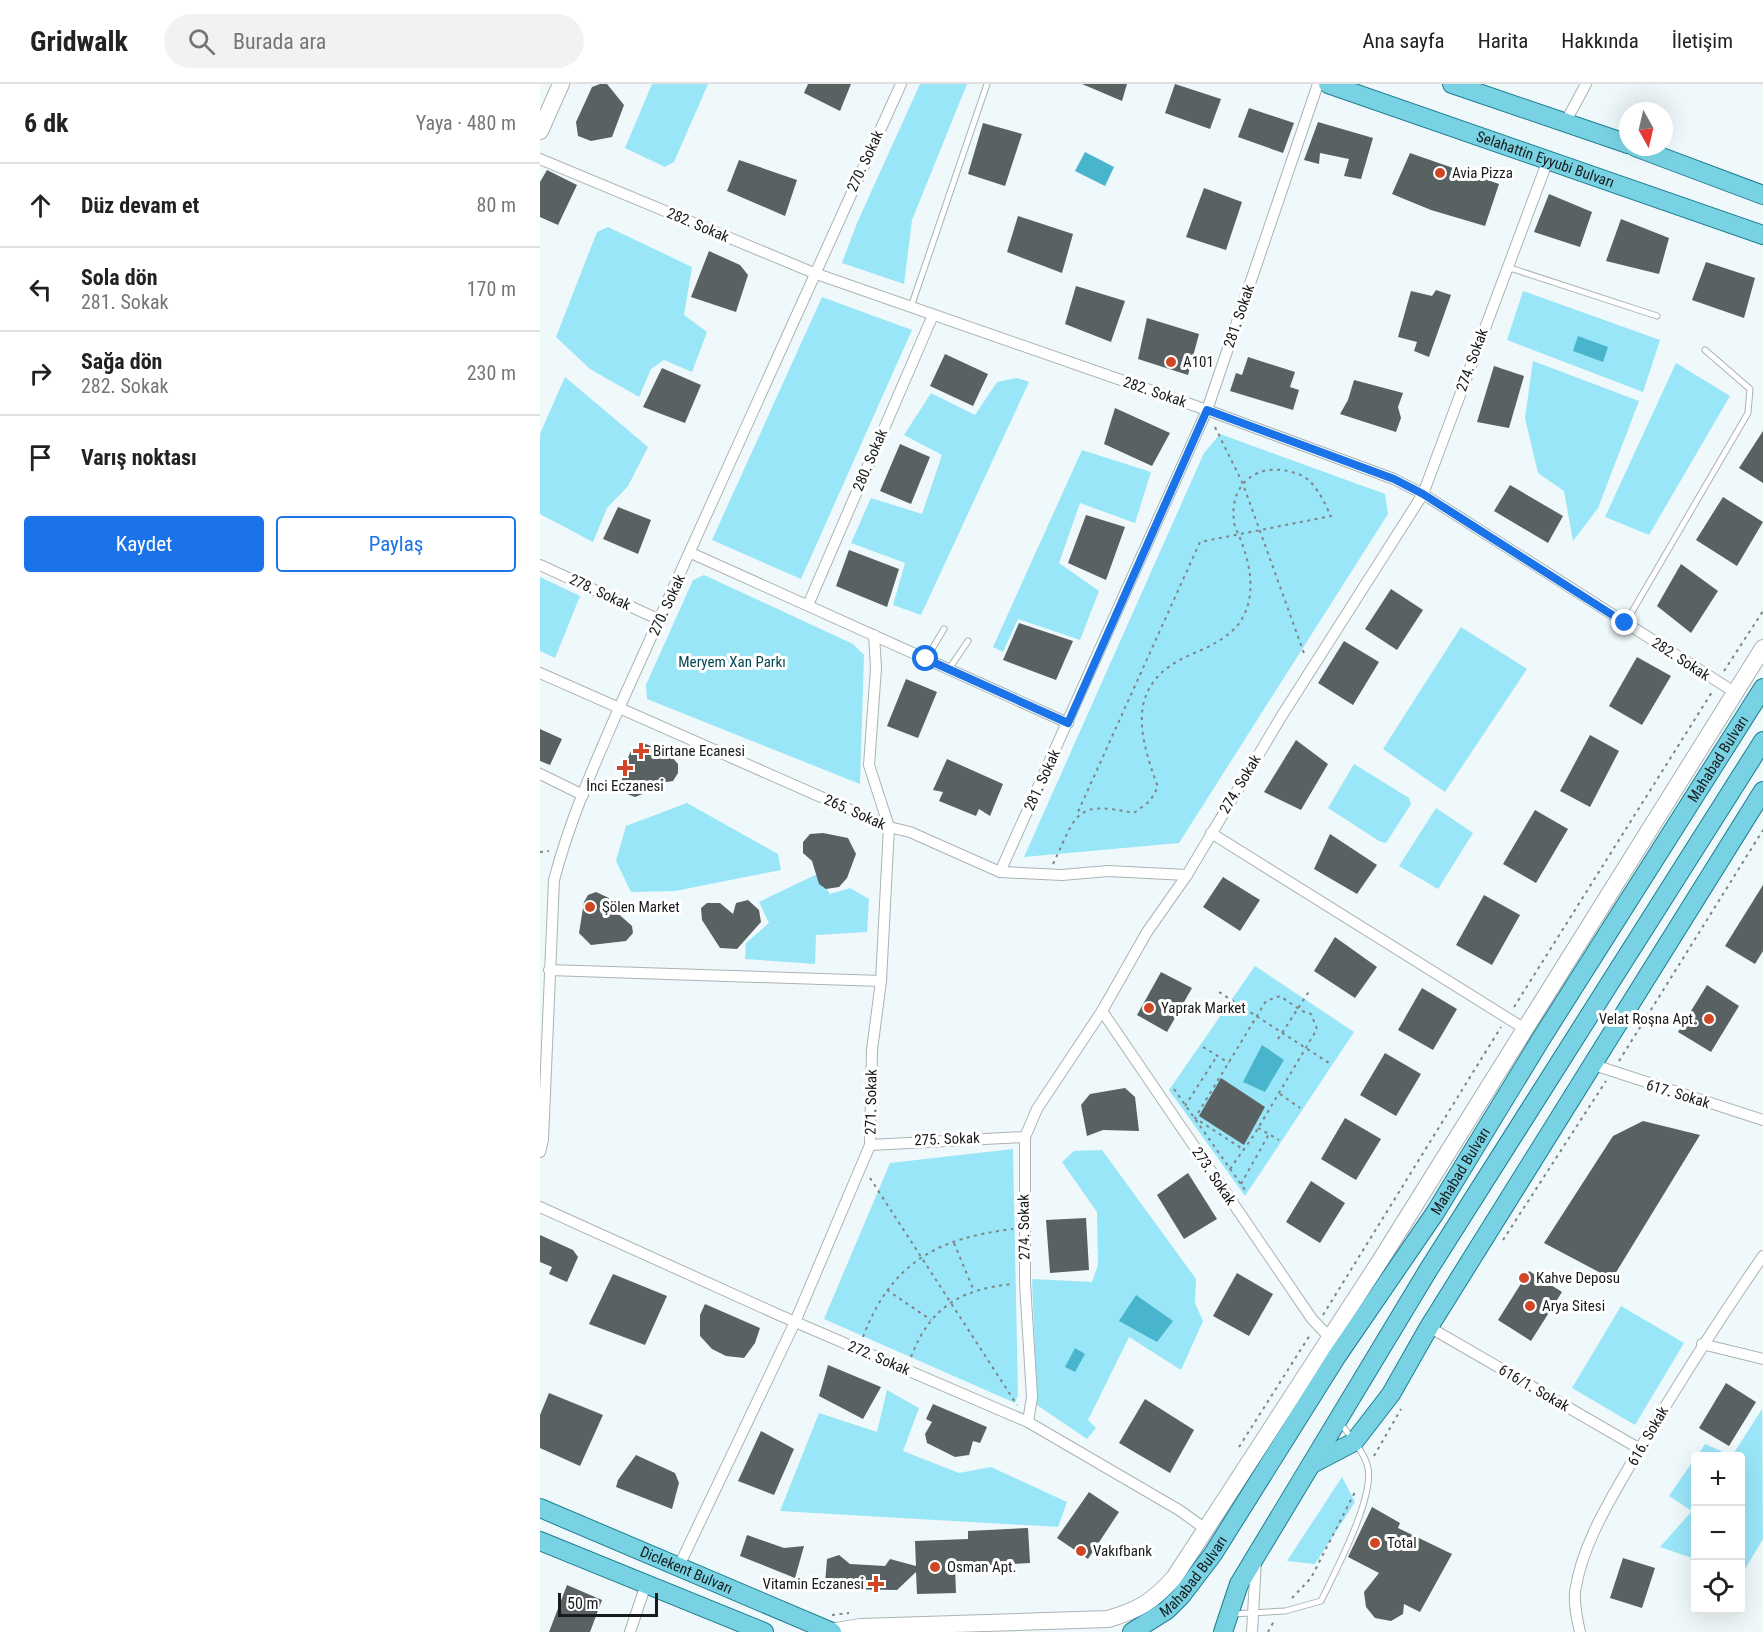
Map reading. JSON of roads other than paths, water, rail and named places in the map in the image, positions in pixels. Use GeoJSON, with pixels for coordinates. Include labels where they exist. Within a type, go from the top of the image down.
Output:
{"type":"FeatureCollection","features":[{"type":"Feature","properties":{"kind":"main road"},"geometry":{"type":"LineString","coordinates":[[540,131],[561,84]]}},
{"type":"Feature","properties":{"kind":"main road","name":"Selahattin Eyyubi Bulvarı"},"geometry":{"type":"LineString","coordinates":[[1328,84],[1763,235]]}},
{"type":"Feature","properties":{"kind":"main road"},"geometry":{"type":"LineString","coordinates":[[1452,84],[1619,141]]}},
{"type":"Feature","properties":{"kind":"main road"},"geometry":{"type":"LineString","coordinates":[[1659,156],[1763,195]]}},
{"type":"Feature","properties":{"kind":"main road"},"geometry":{"type":"LineString","coordinates":[[829,1631],[860,1627],[1108,1619],[1132,1612],[1152,1601],[1174,1578],[1330,1339],[1763,648]]}},
{"type":"Feature","properties":{"kind":"main road","name":"Mahabad Bulvarı"},"geometry":{"type":"LineString","coordinates":[[1132,1632],[1181,1596],[1214,1554],[1337,1356],[1435,1214],[1541,1039],[1763,688]]}},
{"type":"Feature","properties":{"kind":"main road","name":"Mahabad Bulvarı"},"geometry":{"type":"LineString","coordinates":[[1223,1632],[1239,1584],[1427,1272],[1763,741]]}},
{"type":"Feature","properties":{"kind":"main road"},"geometry":{"type":"LineString","coordinates":[[1311,1465],[1354,1442],[1391,1394],[1429,1327],[1763,791]]}},
{"type":"Feature","properties":{"kind":"main road","name":"Diclekent Bulvarı"},"geometry":{"type":"LineString","coordinates":[[540,1508],[829,1631]]}},
{"type":"Feature","properties":{"kind":"main road","name":"Diclekent Bulvarı"},"geometry":{"type":"LineString","coordinates":[[540,1541],[764,1632]]}},
{"type":"Feature","properties":{"kind":"street","name":"270. Sokak"},"geometry":{"type":"LineString","coordinates":[[540,1152],[554,880],[584,795],[620,706],[901,84]]}},
{"type":"Feature","properties":{"kind":"street","name":"281. Sokak"},"geometry":{"type":"LineString","coordinates":[[1000,872],[1207,410],[1318,84]]}},
{"type":"Feature","properties":{"kind":"street"},"geometry":{"type":"LineString","coordinates":[[1565,123],[1586,84]]}},
{"type":"Feature","properties":{"kind":"street","name":"282. Sokak"},"geometry":{"type":"LineString","coordinates":[[540,159],[814,273],[1207,410],[1394,479],[1423,494],[1736,693]]}},
{"type":"Feature","properties":{"kind":"street","name":"274. Sokak"},"geometry":{"type":"LineString","coordinates":[[1028,1422],[1032,1397],[1025,1283],[1025,1137],[1037,1109],[1102,1011],[1148,932],[1187,875],[1311,669],[1423,494],[1548,160]]}},
{"type":"Feature","properties":{"kind":"street","name":"280. Sokak"},"geometry":{"type":"LineString","coordinates":[[808,606],[933,315]]}},
{"type":"Feature","properties":{"kind":"street"},"geometry":{"type":"LineString","coordinates":[[691,553],[1068,723]]}},
{"type":"Feature","properties":{"kind":"street","name":"278. Sokak"},"geometry":{"type":"LineString","coordinates":[[540,565],[660,620]]}},
{"type":"Feature","properties":{"kind":"street","name":"271. Sokak"},"geometry":{"type":"LineString","coordinates":[[678,1568],[795,1322],[870,1145],[872,1050],[881,981],[888,827],[869,765],[876,668],[874,635]]}},
{"type":"Feature","properties":{"kind":"street","name":"265. Sokak"},"geometry":{"type":"LineString","coordinates":[[540,673],[620,706],[888,827],[910,832],[1000,872],[1047,874],[1108,871],[1187,875]]}},
{"type":"Feature","properties":{"kind":"street"},"geometry":{"type":"LineString","coordinates":[[540,774],[584,795]]}},
{"type":"Feature","properties":{"kind":"street"},"geometry":{"type":"LineString","coordinates":[[1211,833],[1525,1029]]}},
{"type":"Feature","properties":{"kind":"street"},"geometry":{"type":"LineString","coordinates":[[549,970],[881,981]]}},
{"type":"Feature","properties":{"kind":"street","name":"273. Sokak"},"geometry":{"type":"LineString","coordinates":[[1102,1011],[1316,1326],[1330,1339]]}},
{"type":"Feature","properties":{"kind":"street","name":"617. Sokak"},"geometry":{"type":"LineString","coordinates":[[1594,1065],[1763,1120]]}},
{"type":"Feature","properties":{"kind":"street","name":"275. Sokak"},"geometry":{"type":"LineString","coordinates":[[870,1145],[1025,1137]]}},
{"type":"Feature","properties":{"kind":"street","name":"272. Sokak"},"geometry":{"type":"LineString","coordinates":[[540,1206],[795,1322],[1028,1422],[1179,1510],[1207,1530]]}},
{"type":"Feature","properties":{"kind":"street","name":"616. Sokak"},"geometry":{"type":"LineString","coordinates":[[1580,1632],[1575,1614],[1575,1592],[1587,1550],[1615,1492],[1702,1344],[1763,1256]]}},
{"type":"Feature","properties":{"kind":"street","name":"616/1. Sokak"},"geometry":{"type":"LineString","coordinates":[[1429,1327],[1640,1449]]}},
{"type":"Feature","properties":{"kind":"street"},"geometry":{"type":"LineString","coordinates":[[1702,1344],[1763,1359]]}},
{"type":"Feature","properties":{"kind":"street"},"geometry":{"type":"LineString","coordinates":[[1252,1632],[1251,1614],[1257,1554]]}},
{"type":"Feature","properties":{"kind":"street"},"geometry":{"type":"LineString","coordinates":[[630,1632],[646,1584]]}},
{"type":"Feature","properties":{"kind":"lane"},"geometry":{"type":"LineString","coordinates":[[911,308],[987,84]]}},
{"type":"Feature","properties":{"kind":"lane"},"geometry":{"type":"LineString","coordinates":[[1507,267],[1657,316]]}},
{"type":"Feature","properties":{"kind":"lane"},"geometry":{"type":"LineString","coordinates":[[1625,623],[1748,412],[1750,389],[1705,350]]}},
{"type":"Feature","properties":{"kind":"lane"},"geometry":{"type":"LineString","coordinates":[[926,659],[944,629]]}},
{"type":"Feature","properties":{"kind":"lane"},"geometry":{"type":"LineString","coordinates":[[949,669],[968,641]]}},
{"type":"Feature","properties":{"kind":"lane"},"geometry":{"type":"LineString","coordinates":[[1229,1614],[1279,1612],[1321,1601],[1369,1492],[1368,1467],[1338,1420]]}},
{"type":"Feature","properties":{"kind":"place","name":"Avia Pizza"},"geometry":{"type":"Point","coordinates":[1440,173]}},
{"type":"Feature","properties":{"kind":"place","name":"A101"},"geometry":{"type":"Point","coordinates":[1171,362]}},
{"type":"Feature","properties":{"kind":"place","name":"Birtane Ecanesi"},"geometry":{"type":"Point","coordinates":[641,751]}},
{"type":"Feature","properties":{"kind":"place","name":"İnci Eczanesi"},"geometry":{"type":"Point","coordinates":[625,768]}},
{"type":"Feature","properties":{"kind":"place","name":"Şölen Market"},"geometry":{"type":"Point","coordinates":[590,907]}},
{"type":"Feature","properties":{"kind":"place","name":"Yaprak Market"},"geometry":{"type":"Point","coordinates":[1149,1008]}},
{"type":"Feature","properties":{"kind":"place","name":"Velat Roşna Apt."},"geometry":{"type":"Point","coordinates":[1709,1019]}},
{"type":"Feature","properties":{"kind":"place","name":"Kahve Deposu"},"geometry":{"type":"Point","coordinates":[1524,1278]}},
{"type":"Feature","properties":{"kind":"place","name":"Arya Sitesi"},"geometry":{"type":"Point","coordinates":[1530,1306]}},
{"type":"Feature","properties":{"kind":"place","name":"Total"},"geometry":{"type":"Point","coordinates":[1375,1543]}},
{"type":"Feature","properties":{"kind":"place","name":"Vakıfbank"},"geometry":{"type":"Point","coordinates":[1081,1551]}},
{"type":"Feature","properties":{"kind":"place","name":"Osman Apt."},"geometry":{"type":"Point","coordinates":[935,1567]}},
{"type":"Feature","properties":{"kind":"place","name":"Vitamin Eczanesi"},"geometry":{"type":"Point","coordinates":[876,1584]}},
{"type":"Feature","properties":{"kind":"park label","name":"Meryem Xan Parkı"},"geometry":{"type":"Point","coordinates":[732,662]}}]}
